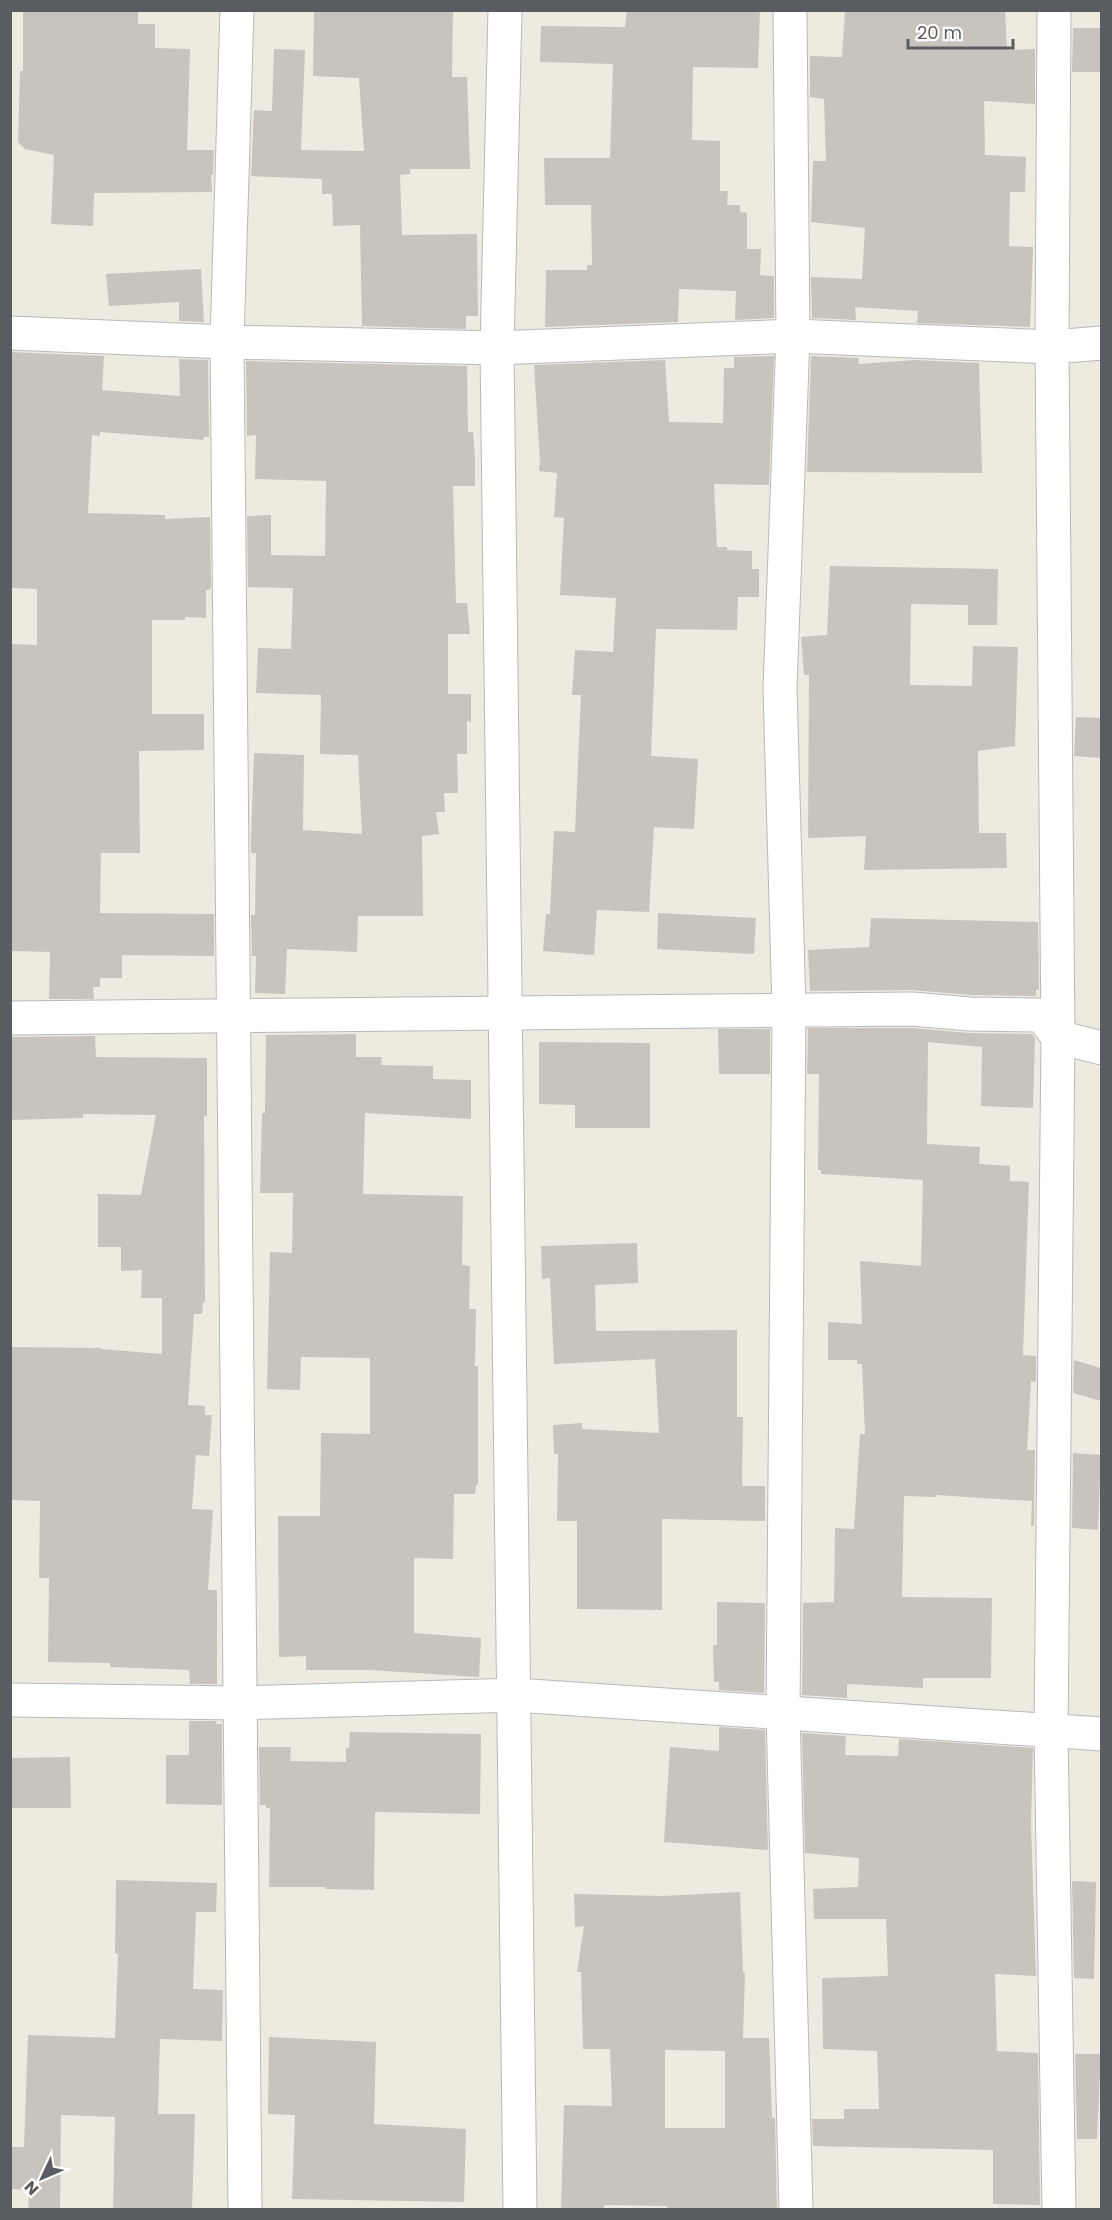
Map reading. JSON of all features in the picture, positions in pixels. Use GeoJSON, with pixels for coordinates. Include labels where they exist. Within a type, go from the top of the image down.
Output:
{"type":"FeatureCollection","features":[{"type":"Feature","properties":{"kind":"street"},"geometry":{"type":"LineString","coordinates":[[237,10],[227,342],[245,2210]]}},
{"type":"Feature","properties":{"kind":"street"},"geometry":{"type":"LineString","coordinates":[[505,10],[496,348],[520,2210]]}},
{"type":"Feature","properties":{"kind":"street"},"geometry":{"type":"LineString","coordinates":[[790,10],[793,336],[780,688],[789,1009],[783,1712],[796,2210]]}},
{"type":"Feature","properties":{"kind":"street"},"geometry":{"type":"LineString","coordinates":[[1054,10],[1052,347],[1058,1037],[1051,1731],[1059,2210]]}},
{"type":"Feature","properties":{"kind":"street"},"geometry":{"type":"LineString","coordinates":[[10,333],[227,342],[496,348],[793,336],[1052,347],[1101,343]]}},
{"type":"Feature","properties":{"kind":"street"},"geometry":{"type":"LineString","coordinates":[[10,1018],[234,1018],[505,1011],[912,1009],[970,1014],[1041,1015],[1058,1037],[1101,1047]]}},
{"type":"Feature","properties":{"kind":"street"},"geometry":{"type":"LineString","coordinates":[[10,1700],[239,1703],[515,1695],[1101,1734]]}},
{"type":"Feature","properties":{"kind":"building"},"geometry":{"type":"Polygon","coordinates":[[[23,10],[138,10],[138,24],[155,24],[155,48],[190,49],[187,150],[214,150],[213,175],[211,175],[212,192],[94,193],[93,226],[51,224],[54,155],[25,149],[18,142],[20,71],[23,71],[23,10]]]}},
{"type":"Feature","properties":{"kind":"building"},"geometry":{"type":"Polygon","coordinates":[[[314,10],[453,10],[452,77],[467,77],[470,169],[410,169],[410,174],[400,175],[402,235],[477,234],[478,316],[466,316],[466,329],[362,326],[360,225],[333,226],[332,194],[322,194],[322,179],[251,176],[254,110],[272,111],[274,49],[305,50],[301,150],[364,151],[359,78],[313,76],[314,10]]]}},
{"type":"Feature","properties":{"kind":"building"},"geometry":{"type":"Polygon","coordinates":[[[627,10],[760,10],[758,68],[693,67],[692,140],[720,141],[720,191],[728,191],[727,205],[740,205],[740,212],[747,213],[747,249],[761,249],[760,275],[774,276],[774,318],[735,320],[736,291],[679,289],[678,322],[545,327],[546,270],[587,270],[587,265],[592,265],[591,205],[545,205],[544,158],[610,158],[613,64],[540,62],[541,26],[625,27],[627,10]]]}},
{"type":"Feature","properties":{"kind":"building"},"geometry":{"type":"Polygon","coordinates":[[[845,10],[1005,10],[1007,50],[1035,49],[1035,104],[984,101],[985,155],[1026,157],[1025,192],[1010,192],[1009,246],[1033,247],[1030,327],[917,323],[918,311],[855,307],[856,320],[812,318],[811,277],[862,279],[865,228],[811,222],[813,161],[826,161],[824,99],[810,97],[810,56],[842,57],[845,10]]]}},
{"type":"Feature","properties":{"kind":"building"},"geometry":{"type":"Polygon","coordinates":[[[1073,28],[1101,28],[1101,72],[1072,72],[1073,28]]]}},
{"type":"Feature","properties":{"kind":"building"},"geometry":{"type":"Polygon","coordinates":[[[201,269],[204,322],[179,321],[179,302],[109,306],[106,274],[201,269]]]}},
{"type":"Feature","properties":{"kind":"building"},"geometry":{"type":"Polygon","coordinates":[[[10,352],[104,356],[102,390],[180,396],[179,359],[208,360],[209,437],[204,437],[203,440],[100,432],[100,436],[92,435],[88,513],[165,515],[165,519],[210,517],[211,586],[210,590],[206,590],[206,618],[152,620],[152,714],[204,714],[204,750],[139,751],[140,853],[101,853],[100,913],[214,914],[214,956],[122,955],[122,978],[100,978],[100,987],[93,987],[94,999],[49,999],[50,952],[10,951],[10,644],[37,645],[37,589],[10,588],[10,352]]]}},
{"type":"Feature","properties":{"kind":"building"},"geometry":{"type":"Polygon","coordinates":[[[774,356],[769,485],[714,484],[717,547],[727,547],[727,550],[752,551],[752,569],[759,569],[759,597],[738,597],[737,630],[656,629],[651,756],[698,759],[694,829],[654,827],[649,912],[597,910],[594,955],[543,951],[546,914],[550,914],[554,831],[575,832],[581,695],[572,695],[575,650],[613,652],[616,598],[560,595],[564,518],[554,517],[557,473],[539,471],[534,365],[665,360],[669,422],[723,423],[724,368],[734,368],[734,357],[774,356]]]}},
{"type":"Feature","properties":{"kind":"building"},"geometry":{"type":"Polygon","coordinates":[[[811,356],[858,358],[859,364],[915,360],[979,363],[982,473],[807,472],[811,356]]]}},
{"type":"Feature","properties":{"kind":"building"},"geometry":{"type":"Polygon","coordinates":[[[246,361],[467,366],[468,432],[473,432],[475,458],[475,486],[453,486],[456,603],[467,603],[470,634],[448,634],[448,694],[471,694],[471,722],[467,721],[467,754],[457,754],[458,793],[444,793],[445,812],[436,812],[439,834],[422,836],[423,916],[358,916],[357,952],[287,949],[285,994],[255,993],[256,956],[252,956],[251,915],[255,915],[256,853],[251,853],[254,753],[304,755],[303,830],[362,834],[358,755],[320,754],[321,695],[256,693],[258,648],[291,649],[293,588],[248,587],[247,516],[271,515],[271,555],[325,556],[326,481],[255,479],[256,435],[247,436],[246,361]]]}},
{"type":"Feature","properties":{"kind":"building"},"geometry":{"type":"Polygon","coordinates":[[[830,566],[998,569],[997,625],[968,625],[968,605],[911,604],[910,685],[972,686],[973,646],[1018,647],[1015,746],[978,751],[979,833],[1006,833],[1007,868],[864,870],[866,836],[808,838],[809,675],[804,675],[801,637],[827,635],[830,566]]]}},
{"type":"Feature","properties":{"kind":"building"},"geometry":{"type":"Polygon","coordinates":[[[1076,717],[1101,718],[1101,758],[1074,756],[1076,717]]]}},
{"type":"Feature","properties":{"kind":"building"},"geometry":{"type":"Polygon","coordinates":[[[658,913],[756,918],[754,954],[657,949],[658,913]]]}},
{"type":"Feature","properties":{"kind":"building"},"geometry":{"type":"Polygon","coordinates":[[[871,918],[1038,922],[1039,990],[1036,990],[1036,996],[971,995],[912,990],[810,991],[808,950],[869,947],[871,918]]]}},
{"type":"Feature","properties":{"kind":"building"},"geometry":{"type":"Polygon","coordinates":[[[808,1028],[911,1028],[970,1033],[1032,1034],[1035,1038],[1033,1108],[981,1106],[982,1047],[928,1042],[927,1144],[980,1147],[979,1164],[1010,1166],[1010,1181],[1029,1182],[1023,1355],[1036,1356],[1036,1382],[1031,1381],[1027,1450],[1035,1450],[1034,1526],[1031,1526],[1032,1501],[936,1495],[936,1497],[904,1496],[902,1597],[992,1598],[991,1678],[923,1678],[923,1688],[847,1684],[847,1698],[802,1695],[803,1603],[834,1602],[835,1528],[854,1529],[860,1434],[865,1434],[862,1364],[857,1364],[857,1360],[828,1360],[828,1322],[862,1324],[860,1261],[921,1266],[923,1180],[821,1174],[821,1170],[818,1170],[819,1074],[807,1074],[808,1028]]]}},
{"type":"Feature","properties":{"kind":"building"},"geometry":{"type":"Polygon","coordinates":[[[718,1029],[770,1029],[770,1074],[719,1074],[718,1029]]]}},
{"type":"Feature","properties":{"kind":"building"},"geometry":{"type":"Polygon","coordinates":[[[356,1034],[356,1057],[382,1057],[381,1065],[433,1066],[433,1079],[471,1080],[471,1119],[365,1113],[363,1194],[463,1196],[462,1265],[470,1266],[469,1309],[476,1309],[478,1485],[476,1485],[475,1494],[454,1494],[453,1559],[414,1558],[414,1633],[481,1638],[479,1677],[369,1670],[306,1670],[306,1656],[279,1657],[278,1516],[320,1516],[321,1433],[370,1434],[370,1358],[301,1357],[300,1390],[267,1389],[270,1252],[292,1253],[293,1193],[260,1193],[262,1113],[265,1113],[266,1035],[356,1034]]]}},
{"type":"Feature","properties":{"kind":"building"},"geometry":{"type":"Polygon","coordinates":[[[95,1036],[96,1057],[207,1058],[207,1116],[204,1116],[205,1303],[203,1302],[202,1314],[194,1314],[188,1405],[205,1406],[205,1415],[212,1415],[209,1456],[196,1455],[192,1509],[213,1510],[208,1590],[217,1590],[217,1684],[190,1684],[189,1670],[110,1667],[110,1663],[48,1662],[49,1578],[39,1578],[40,1501],[10,1500],[10,1347],[101,1348],[162,1354],[162,1298],[141,1298],[142,1270],[121,1271],[121,1247],[98,1247],[98,1194],[141,1195],[156,1115],[83,1114],[83,1118],[10,1120],[10,1037],[95,1036]]]}},
{"type":"Feature","properties":{"kind":"building"},"geometry":{"type":"Polygon","coordinates":[[[539,1042],[650,1043],[650,1128],[575,1128],[575,1105],[539,1104],[539,1042]]]}},
{"type":"Feature","properties":{"kind":"building"},"geometry":{"type":"Polygon","coordinates":[[[637,1243],[638,1283],[595,1285],[596,1331],[737,1330],[737,1417],[743,1417],[742,1486],[765,1486],[765,1521],[662,1519],[662,1610],[577,1609],[577,1521],[557,1521],[558,1454],[554,1454],[553,1425],[582,1423],[582,1429],[659,1433],[655,1359],[554,1364],[550,1278],[542,1279],[541,1246],[637,1243]]]}},
{"type":"Feature","properties":{"kind":"building"},"geometry":{"type":"Polygon","coordinates":[[[1074,1360],[1101,1368],[1101,1401],[1073,1393],[1074,1360]]]}},
{"type":"Feature","properties":{"kind":"building"},"geometry":{"type":"Polygon","coordinates":[[[1073,1453],[1101,1455],[1098,1530],[1072,1528],[1073,1453]]]}},
{"type":"Feature","properties":{"kind":"building"},"geometry":{"type":"Polygon","coordinates":[[[717,1602],[765,1603],[764,1693],[719,1690],[719,1682],[714,1682],[713,1645],[717,1645],[717,1602]]]}},
{"type":"Feature","properties":{"kind":"building"},"geometry":{"type":"Polygon","coordinates":[[[189,1721],[216,1721],[216,1724],[222,1724],[222,1805],[166,1804],[166,1755],[189,1755],[189,1721]]]}},
{"type":"Feature","properties":{"kind":"building"},"geometry":{"type":"Polygon","coordinates":[[[719,1727],[765,1730],[768,1850],[664,1842],[670,1747],[719,1751],[719,1727]]]}},
{"type":"Feature","properties":{"kind":"building"},"geometry":{"type":"Polygon","coordinates":[[[350,1732],[481,1734],[480,1814],[375,1812],[374,1890],[269,1887],[270,1808],[260,1805],[259,1747],[291,1747],[290,1761],[346,1762],[346,1748],[349,1748],[350,1732]]]}},
{"type":"Feature","properties":{"kind":"building"},"geometry":{"type":"Polygon","coordinates":[[[802,1733],[846,1736],[845,1755],[898,1756],[899,1739],[1033,1748],[1031,1823],[1036,1976],[995,1974],[997,2051],[1038,2053],[1040,2205],[993,2204],[993,2150],[813,2146],[812,2119],[844,2119],[844,2109],[879,2109],[877,2051],[823,2049],[822,1978],[888,1976],[886,1919],[814,1919],[813,1889],[858,1887],[859,1858],[805,1853],[802,1733]]]}},
{"type":"Feature","properties":{"kind":"building"},"geometry":{"type":"Polygon","coordinates":[[[70,1757],[71,1808],[10,1808],[10,1758],[70,1757]]]}},
{"type":"Feature","properties":{"kind":"building"},"geometry":{"type":"Polygon","coordinates":[[[116,1880],[217,1883],[216,1912],[196,1912],[193,1989],[223,1990],[222,2041],[160,2039],[158,2114],[195,2114],[192,2210],[113,2210],[115,2117],[61,2115],[60,2210],[28,2210],[29,2190],[11,2189],[12,2147],[24,2147],[28,2035],[115,2038],[118,1954],[115,1953],[116,1880]]]}},
{"type":"Feature","properties":{"kind":"building"},"geometry":{"type":"Polygon","coordinates":[[[1072,1881],[1096,1882],[1094,1979],[1074,1978],[1072,1881]]]}},
{"type":"Feature","properties":{"kind":"building"},"geometry":{"type":"Polygon","coordinates":[[[740,1892],[743,1972],[745,1973],[743,2038],[769,2038],[772,2118],[775,2118],[777,2210],[667,2210],[667,2206],[604,2205],[604,2210],[561,2210],[564,2105],[612,2106],[610,2049],[583,2049],[581,1972],[577,1972],[584,1926],[575,1927],[574,1894],[663,1896],[740,1892]],[[665,2050],[665,2128],[725,2128],[725,2051],[665,2050]]]}},
{"type":"Feature","properties":{"kind":"building"},"geometry":{"type":"Polygon","coordinates":[[[269,2037],[376,2042],[374,2124],[466,2129],[464,2202],[292,2199],[295,2115],[268,2114],[269,2037]]]}},
{"type":"Feature","properties":{"kind":"building"},"geometry":{"type":"Polygon","coordinates":[[[1075,2054],[1101,2054],[1097,2139],[1077,2139],[1075,2054]]]}}]}
